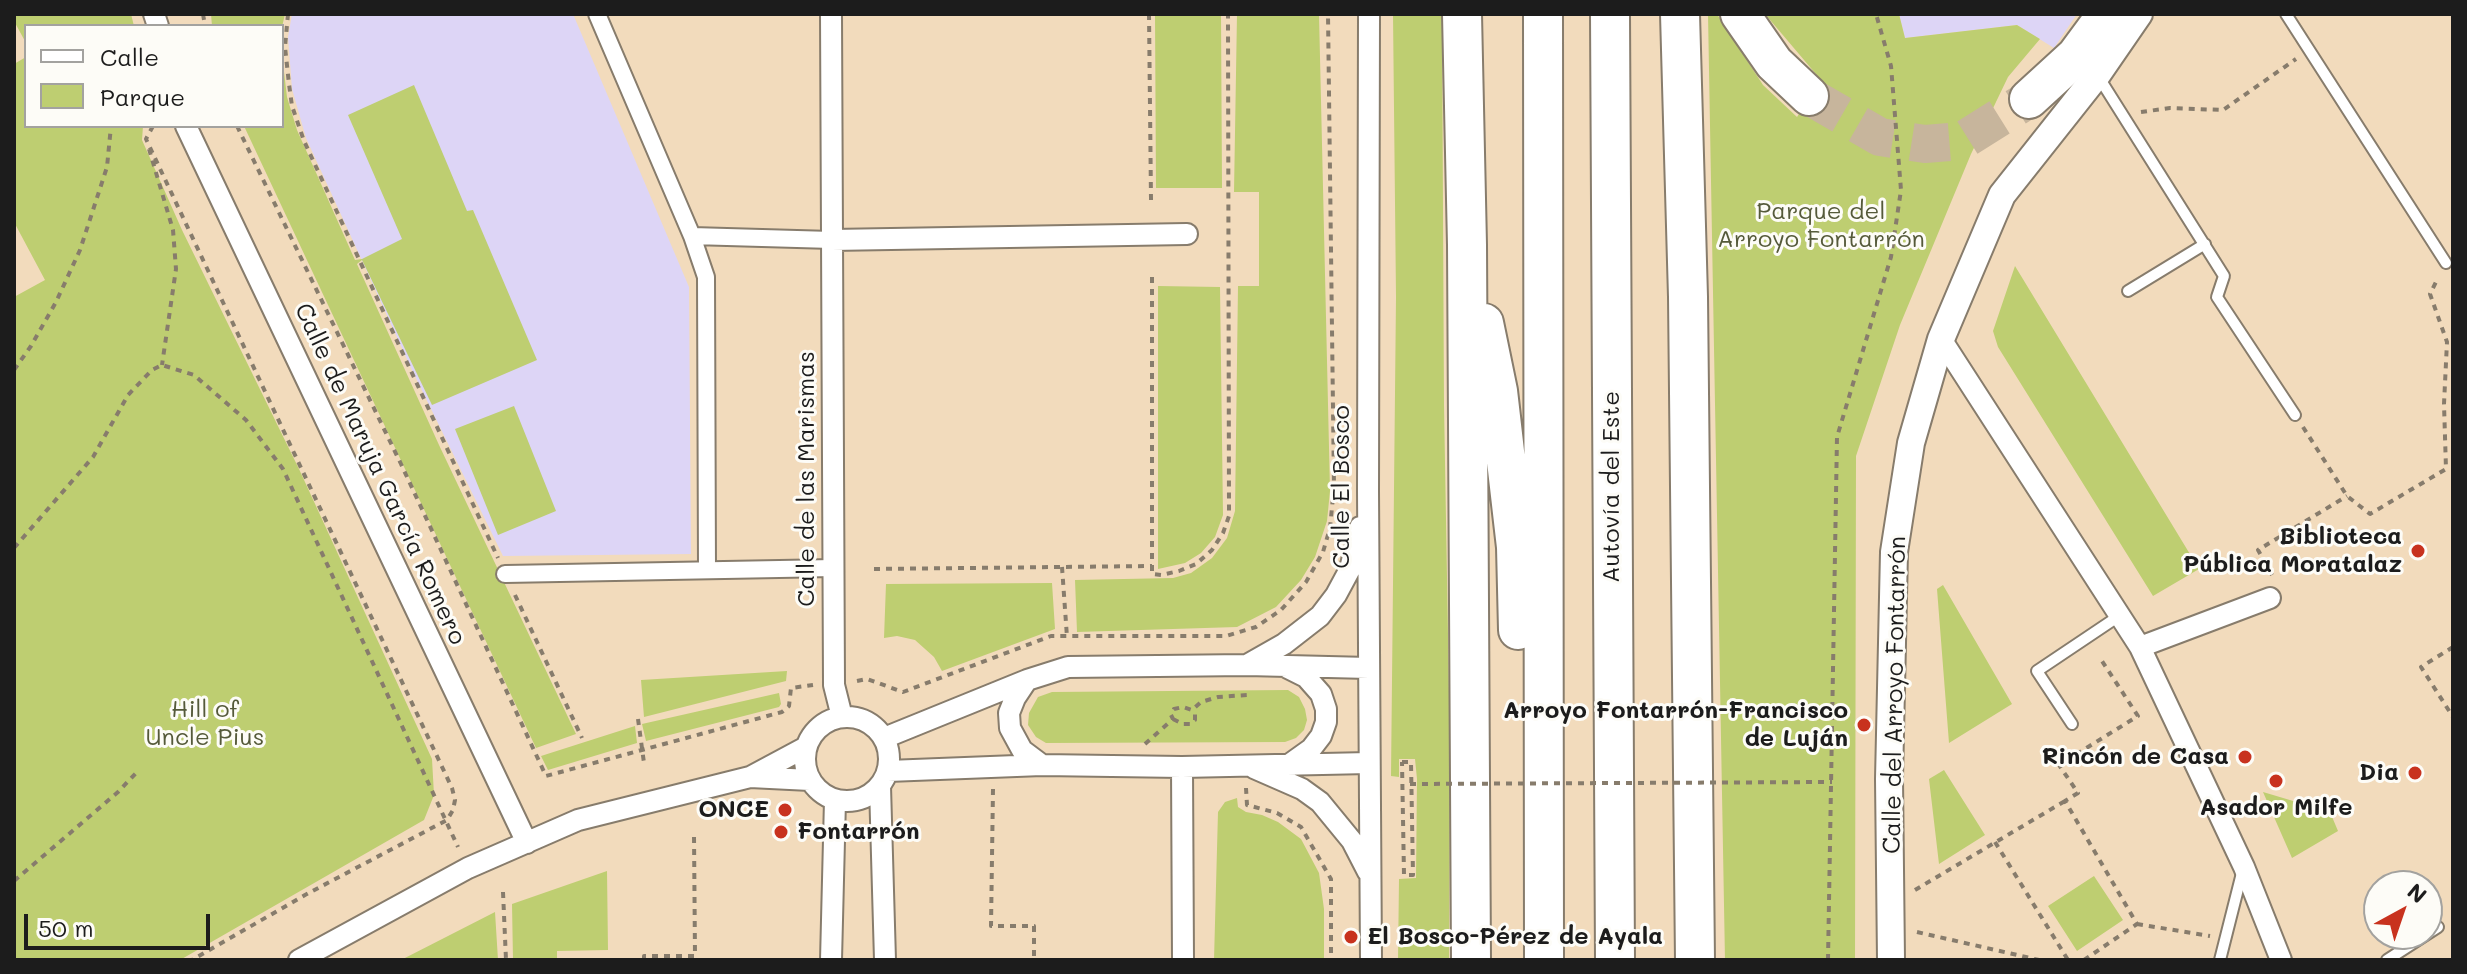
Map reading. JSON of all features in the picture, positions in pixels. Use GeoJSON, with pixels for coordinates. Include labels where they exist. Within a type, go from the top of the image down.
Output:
{"type":"FeatureCollection","features":[{"type":"Feature","properties":{"kind":"highway"},"geometry":{"type":"LineString","coordinates":[[1462,14],[1467,245],[1471,960]]}},
{"type":"Feature","properties":{"kind":"highway"},"geometry":{"type":"LineString","coordinates":[[1543,14],[1544,960]]}},
{"type":"Feature","properties":{"kind":"highway","name":"Autovía del Este"},"geometry":{"type":"LineString","coordinates":[[1610,14],[1615,960]]}},
{"type":"Feature","properties":{"kind":"highway"},"geometry":{"type":"LineString","coordinates":[[1680,14],[1688,297],[1695,960]]}},
{"type":"Feature","properties":{"kind":"highway"},"geometry":{"type":"LineString","coordinates":[[2029,99],[2076,56],[2107,14]]}},
{"type":"Feature","properties":{"kind":"highway"},"geometry":{"type":"LineString","coordinates":[[1742,17],[1774,63],[1809,96]]}},
{"type":"Feature","properties":{"kind":"highway"},"geometry":{"type":"LineString","coordinates":[[1467,245],[1498,391],[1516,547],[1519,658],[1544,848]]}},
{"type":"Feature","properties":{"kind":"street"},"geometry":{"type":"LineString","coordinates":[[597,14],[692,236],[706,277],[707,570]]}},
{"type":"Feature","properties":{"kind":"street","name":"Calle de las Marismas"},"geometry":{"type":"LineString","coordinates":[[831,14],[834,685],[842,717]]}},
{"type":"Feature","properties":{"kind":"street","name":"Calle El Bosco"},"geometry":{"type":"LineString","coordinates":[[1369,14],[1371,960]]}},
{"type":"Feature","properties":{"kind":"street","name":"Calle del Arroyo Fontarrón"},"geometry":{"type":"LineString","coordinates":[[1891,960],[1889,779],[1894,552],[1911,443],[1941,339],[2002,195],[2097,75],[2139,14]]}},
{"type":"Feature","properties":{"kind":"street","name":"Calle de Maruja García Romero"},"geometry":{"type":"LineString","coordinates":[[187,128],[527,843]]}},
{"type":"Feature","properties":{"kind":"street"},"geometry":{"type":"LineString","coordinates":[[692,236],[832,240],[1187,234]]}},
{"type":"Feature","properties":{"kind":"street"},"geometry":{"type":"LineString","coordinates":[[1941,339],[2140,647],[2244,867],[2281,960]]}},
{"type":"Feature","properties":{"kind":"street"},"geometry":{"type":"LineString","coordinates":[[1247,665],[1300,633],[1320,616],[1336,595],[1350,569],[1368,491]]}},
{"type":"Feature","properties":{"kind":"street"},"geometry":{"type":"LineString","coordinates":[[505,574],[834,568]]}},
{"type":"Feature","properties":{"kind":"street"},"geometry":{"type":"LineString","coordinates":[[2140,647],[2270,598]]}},
{"type":"Feature","properties":{"kind":"street"},"geometry":{"type":"LineString","coordinates":[[884,738],[1027,680],[1068,667],[1247,665],[1369,668]]}},
{"type":"Feature","properties":{"kind":"street"},"geometry":{"type":"LineString","coordinates":[[1284,666],[1306,677],[1321,694],[1326,709],[1321,736],[1311,749],[1290,765]]}},
{"type":"Feature","properties":{"kind":"street"},"geometry":{"type":"LineString","coordinates":[[1027,680],[1009,713],[1010,728],[1022,750],[1042,765]]}},
{"type":"Feature","properties":{"kind":"street"},"geometry":{"type":"LineString","coordinates":[[885,960],[884,778],[889,754],[884,738],[873,726],[858,718],[842,717],[826,722],[814,732],[806,747],[805,764],[810,780],[820,792],[835,800],[852,801],[868,796],[884,778],[993,767],[1182,767],[1248,773],[1302,789],[1320,802],[1352,841],[1370,876]]}},
{"type":"Feature","properties":{"kind":"street"},"geometry":{"type":"LineString","coordinates":[[299,960],[468,868],[578,820],[750,777],[806,747]]}},
{"type":"Feature","properties":{"kind":"street"},"geometry":{"type":"LineString","coordinates":[[1248,773],[1290,765],[1369,763]]}},
{"type":"Feature","properties":{"kind":"street"},"geometry":{"type":"LineString","coordinates":[[1182,767],[1183,960]]}},
{"type":"Feature","properties":{"kind":"street"},"geometry":{"type":"LineString","coordinates":[[750,777],[810,780]]}},
{"type":"Feature","properties":{"kind":"street"},"geometry":{"type":"LineString","coordinates":[[831,960],[835,800]]}},
{"type":"Feature","properties":{"kind":"lane"},"geometry":{"type":"LineString","coordinates":[[2286,14],[2446,263]]}},
{"type":"Feature","properties":{"kind":"lane"},"geometry":{"type":"LineString","coordinates":[[2097,75],[2224,276],[2217,297],[2295,415]]}},
{"type":"Feature","properties":{"kind":"lane"},"geometry":{"type":"LineString","coordinates":[[2128,291],[2205,244]]}},
{"type":"Feature","properties":{"kind":"lane"},"geometry":{"type":"LineString","coordinates":[[2072,724],[2037,671],[2119,616]]}},
{"type":"Feature","properties":{"kind":"lane"},"geometry":{"type":"LineString","coordinates":[[2220,960],[2244,867]]}},
{"type":"Feature","properties":{"kind":"path"},"geometry":{"type":"LineString","coordinates":[[288,14],[284,48],[292,106],[304,141],[582,738]]}},
{"type":"Feature","properties":{"kind":"path"},"geometry":{"type":"LineString","coordinates":[[1149,14],[1151,200]]}},
{"type":"Feature","properties":{"kind":"path"},"geometry":{"type":"LineString","coordinates":[[1152,277],[1152,574],[1161,575],[1196,564],[1212,550],[1229,516],[1228,14]]}},
{"type":"Feature","properties":{"kind":"path"},"geometry":{"type":"LineString","coordinates":[[850,682],[867,679],[903,692],[1051,636],[1226,636],[1256,627],[1281,610],[1306,582],[1323,552],[1330,528],[1334,487],[1328,14]]}},
{"type":"Feature","properties":{"kind":"path"},"geometry":{"type":"LineString","coordinates":[[1828,960],[1837,437],[1891,257],[1901,190],[1891,66],[1876,14]]}},
{"type":"Feature","properties":{"kind":"path"},"geometry":{"type":"LineString","coordinates":[[2122,115],[2170,108],[2223,110],[2309,50]]}},
{"type":"Feature","properties":{"kind":"path"},"geometry":{"type":"LineString","coordinates":[[14,370],[56,302],[80,250],[107,167],[111,128]]}},
{"type":"Feature","properties":{"kind":"path"},"geometry":{"type":"LineString","coordinates":[[152,128],[146,139],[173,230],[176,269],[162,365]]}},
{"type":"Feature","properties":{"kind":"path"},"geometry":{"type":"LineString","coordinates":[[238,128],[401,464],[546,776],[782,712],[789,706],[791,688],[804,685]]}},
{"type":"Feature","properties":{"kind":"path"},"geometry":{"type":"LineString","coordinates":[[146,139],[455,800],[447,820],[305,895],[192,960]]}},
{"type":"Feature","properties":{"kind":"path"},"geometry":{"type":"LineString","coordinates":[[2446,263],[2430,294],[2453,352]]}},
{"type":"Feature","properties":{"kind":"path"},"geometry":{"type":"LineString","coordinates":[[2295,415],[2347,496],[2370,514],[2446,469],[2444,404],[2447,342]]}},
{"type":"Feature","properties":{"kind":"path"},"geometry":{"type":"LineString","coordinates":[[14,360],[21,360]]}},
{"type":"Feature","properties":{"kind":"path"},"geometry":{"type":"LineString","coordinates":[[14,548],[93,457],[128,395],[152,370],[162,365],[194,375],[246,420],[283,469],[459,848]]}},
{"type":"Feature","properties":{"kind":"path"},"geometry":{"type":"LineString","coordinates":[[2270,598],[2281,590],[2258,550],[2347,496]]}},
{"type":"Feature","properties":{"kind":"path"},"geometry":{"type":"LineString","coordinates":[[874,569],[1152,566]]}},
{"type":"Feature","properties":{"kind":"path"},"geometry":{"type":"LineString","coordinates":[[1062,567],[1070,648]]}},
{"type":"Feature","properties":{"kind":"path"},"geometry":{"type":"LineString","coordinates":[[2453,647],[2421,667],[2453,717]]}},
{"type":"Feature","properties":{"kind":"path"},"geometry":{"type":"LineString","coordinates":[[1892,903],[2078,793],[2059,765],[2138,716],[2100,658]]}},
{"type":"Feature","properties":{"kind":"path"},"geometry":{"type":"LineString","coordinates":[[1192,710],[1195,720],[1190,724],[1183,724],[1171,715],[1174,709],[1192,710],[1201,702],[1218,697],[1247,695]]}},
{"type":"Feature","properties":{"kind":"path"},"geometry":{"type":"LineString","coordinates":[[638,719],[644,763]]}},
{"type":"Feature","properties":{"kind":"path"},"geometry":{"type":"LineString","coordinates":[[1141,748],[1173,719]]}},
{"type":"Feature","properties":{"kind":"path"},"geometry":{"type":"LineString","coordinates":[[1402,762],[1411,762],[1410,784],[1413,875],[1404,875],[1402,762]]}},
{"type":"Feature","properties":{"kind":"path"},"geometry":{"type":"LineString","coordinates":[[993,767],[991,926],[1034,926],[1034,960]]}},
{"type":"Feature","properties":{"kind":"path"},"geometry":{"type":"LineString","coordinates":[[14,881],[136,773]]}},
{"type":"Feature","properties":{"kind":"path"},"geometry":{"type":"LineString","coordinates":[[1248,773],[1247,805],[1277,813],[1301,827],[1331,879],[1331,960]]}},
{"type":"Feature","properties":{"kind":"path"},"geometry":{"type":"LineString","coordinates":[[1410,784],[1832,782]]}},
{"type":"Feature","properties":{"kind":"path"},"geometry":{"type":"LineString","coordinates":[[2065,801],[2137,924]]}},
{"type":"Feature","properties":{"kind":"path"},"geometry":{"type":"LineString","coordinates":[[644,960],[644,956],[695,956],[694,835]]}},
{"type":"Feature","properties":{"kind":"path"},"geometry":{"type":"LineString","coordinates":[[1995,842],[2068,960]]}},
{"type":"Feature","properties":{"kind":"path"},"geometry":{"type":"LineString","coordinates":[[503,892],[506,960]]}},
{"type":"Feature","properties":{"kind":"path"},"geometry":{"type":"LineString","coordinates":[[2084,960],[2137,924],[2226,938]]}},
{"type":"Feature","properties":{"kind":"path"},"geometry":{"type":"LineString","coordinates":[[1891,933],[1919,932],[2039,960]]}},
{"type":"Feature","properties":{"kind":"shaded area"},"geometry":{"type":"Polygon","coordinates":[[[292,14],[573,14],[689,287],[691,554],[503,556],[411,368],[306,138],[292,89],[288,37],[292,14]]]}},
{"type":"Feature","properties":{"kind":"shaded area"},"geometry":{"type":"Polygon","coordinates":[[[1899,14],[2077,14],[2054,48],[2017,25],[1905,38],[1899,14]]]}},
{"type":"Feature","properties":{"kind":"green space"},"geometry":{"type":"Polygon","coordinates":[[[14,14],[131,14],[134,24],[24,24],[24,39],[14,21],[14,14]]]}},
{"type":"Feature","properties":{"kind":"green space"},"geometry":{"type":"Polygon","coordinates":[[[211,14],[285,14],[283,24],[212,24],[211,14]]]}},
{"type":"Feature","properties":{"kind":"green space"},"geometry":{"type":"Polygon","coordinates":[[[1155,14],[1221,14],[1222,188],[1156,188],[1155,14]]]}},
{"type":"Feature","properties":{"kind":"green space"},"geometry":{"type":"Polygon","coordinates":[[[1237,14],[1319,14],[1330,491],[1327,521],[1315,557],[1301,580],[1276,607],[1237,627],[1077,632],[1075,580],[1173,578],[1191,573],[1212,558],[1227,538],[1235,511],[1238,286],[1259,286],[1259,192],[1234,192],[1237,14]]]}},
{"type":"Feature","properties":{"kind":"green space"},"geometry":{"type":"Polygon","coordinates":[[[1393,14],[1442,14],[1450,749],[1449,960],[1398,960],[1399,879],[1416,878],[1417,779],[1415,759],[1399,759],[1399,777],[1391,776],[1396,297],[1393,14]]]}},
{"type":"Feature","properties":{"kind":"green space","name":"Parque del Arroyo Fontarrón"},"geometry":{"type":"Polygon","coordinates":[[[1708,14],[1717,14],[1763,85],[1797,117],[1821,80],[1765,14],[1899,14],[1905,38],[2017,25],[2040,39],[2008,77],[1971,154],[1900,325],[1856,456],[1855,960],[1725,960],[1708,14]]]}},
{"type":"Feature","properties":{"kind":"green space","name":"Hill of Uncle Pius"},"geometry":{"type":"Polygon","coordinates":[[[24,58],[24,128],[143,128],[142,140],[182,230],[299,469],[432,759],[434,795],[424,820],[180,960],[14,960],[14,297],[45,280],[14,222],[14,64],[24,58]]]}},
{"type":"Feature","properties":{"kind":"green space"},"geometry":{"type":"Polygon","coordinates":[[[284,72],[287,97],[297,130],[355,260],[402,239],[348,115],[414,85],[467,211],[473,210],[537,360],[432,405],[362,260],[357,264],[576,734],[536,748],[245,128],[284,128],[284,72]]]}},
{"type":"Feature","properties":{"kind":"green space"},"geometry":{"type":"Polygon","coordinates":[[[2015,266],[2199,569],[2153,596],[1998,347],[1993,331],[2015,266]]]}},
{"type":"Feature","properties":{"kind":"green space"},"geometry":{"type":"Polygon","coordinates":[[[1158,286],[1220,287],[1223,515],[1215,537],[1201,553],[1185,563],[1158,569],[1158,286]]]}},
{"type":"Feature","properties":{"kind":"green space"},"geometry":{"type":"Polygon","coordinates":[[[514,406],[556,511],[498,535],[455,429],[514,406]]]}},
{"type":"Feature","properties":{"kind":"green space"},"geometry":{"type":"Polygon","coordinates":[[[1052,583],[1055,629],[942,671],[934,657],[915,640],[897,636],[884,638],[886,584],[1052,583]]]}},
{"type":"Feature","properties":{"kind":"green space"},"geometry":{"type":"Polygon","coordinates":[[[1943,585],[2012,704],[1949,743],[1937,589],[1943,585]]]}},
{"type":"Feature","properties":{"kind":"green space"},"geometry":{"type":"Polygon","coordinates":[[[787,671],[786,681],[644,717],[641,680],[787,671]]]}},
{"type":"Feature","properties":{"kind":"green space"},"geometry":{"type":"Polygon","coordinates":[[[1288,690],[1299,697],[1307,720],[1304,730],[1296,738],[1285,742],[1046,743],[1036,737],[1028,725],[1029,713],[1038,697],[1052,692],[1288,690]]]}},
{"type":"Feature","properties":{"kind":"green space"},"geometry":{"type":"Polygon","coordinates":[[[779,693],[779,707],[646,741],[642,724],[779,693]]]}},
{"type":"Feature","properties":{"kind":"green space"},"geometry":{"type":"Polygon","coordinates":[[[635,726],[637,743],[548,770],[541,756],[635,726]]]}},
{"type":"Feature","properties":{"kind":"green space"},"geometry":{"type":"Polygon","coordinates":[[[1944,770],[1985,835],[1939,864],[1929,779],[1944,770]]]}},
{"type":"Feature","properties":{"kind":"green space"},"geometry":{"type":"Polygon","coordinates":[[[2263,792],[2330,812],[2338,831],[2292,858],[2263,792]]]}},
{"type":"Feature","properties":{"kind":"green space"},"geometry":{"type":"Polygon","coordinates":[[[1237,798],[1238,807],[1278,822],[1301,839],[1319,873],[1324,909],[1324,960],[1214,960],[1218,812],[1225,802],[1237,798]]]}},
{"type":"Feature","properties":{"kind":"green space"},"geometry":{"type":"Polygon","coordinates":[[[607,871],[608,950],[557,951],[557,960],[513,960],[512,904],[607,871]]]}},
{"type":"Feature","properties":{"kind":"green space"},"geometry":{"type":"Polygon","coordinates":[[[2094,876],[2123,920],[2077,951],[2048,906],[2094,876]]]}},
{"type":"Feature","properties":{"kind":"green space"},"geometry":{"type":"Polygon","coordinates":[[[495,912],[498,960],[401,960],[495,912]]]}},
{"type":"Feature","properties":{"kind":"tunnel"},"geometry":{"type":"LineString","coordinates":[[1809,96],[1880,137],[1925,144],[1962,141],[2029,99]]}},
{"type":"Feature","properties":{"kind":"place","name":"Biblioteca Pública Moratalaz"},"geometry":{"type":"Point","coordinates":[2418,551]}},
{"type":"Feature","properties":{"kind":"place","name":"Arroyo Fontarrón-Francisco de Luján"},"geometry":{"type":"Point","coordinates":[1864,725]}},
{"type":"Feature","properties":{"kind":"place","name":"Rincón de Casa"},"geometry":{"type":"Point","coordinates":[2245,757]}},
{"type":"Feature","properties":{"kind":"place","name":"Dia"},"geometry":{"type":"Point","coordinates":[2415,773]}},
{"type":"Feature","properties":{"kind":"place","name":"Asador Milfe"},"geometry":{"type":"Point","coordinates":[2276,781]}},
{"type":"Feature","properties":{"kind":"place","name":"ONCE"},"geometry":{"type":"Point","coordinates":[785,810]}},
{"type":"Feature","properties":{"kind":"place","name":"Fontarrón"},"geometry":{"type":"Point","coordinates":[781,832]}},
{"type":"Feature","properties":{"kind":"place","name":"El Bosco-Pérez de Ayala"},"geometry":{"type":"Point","coordinates":[1351,937]}}]}
